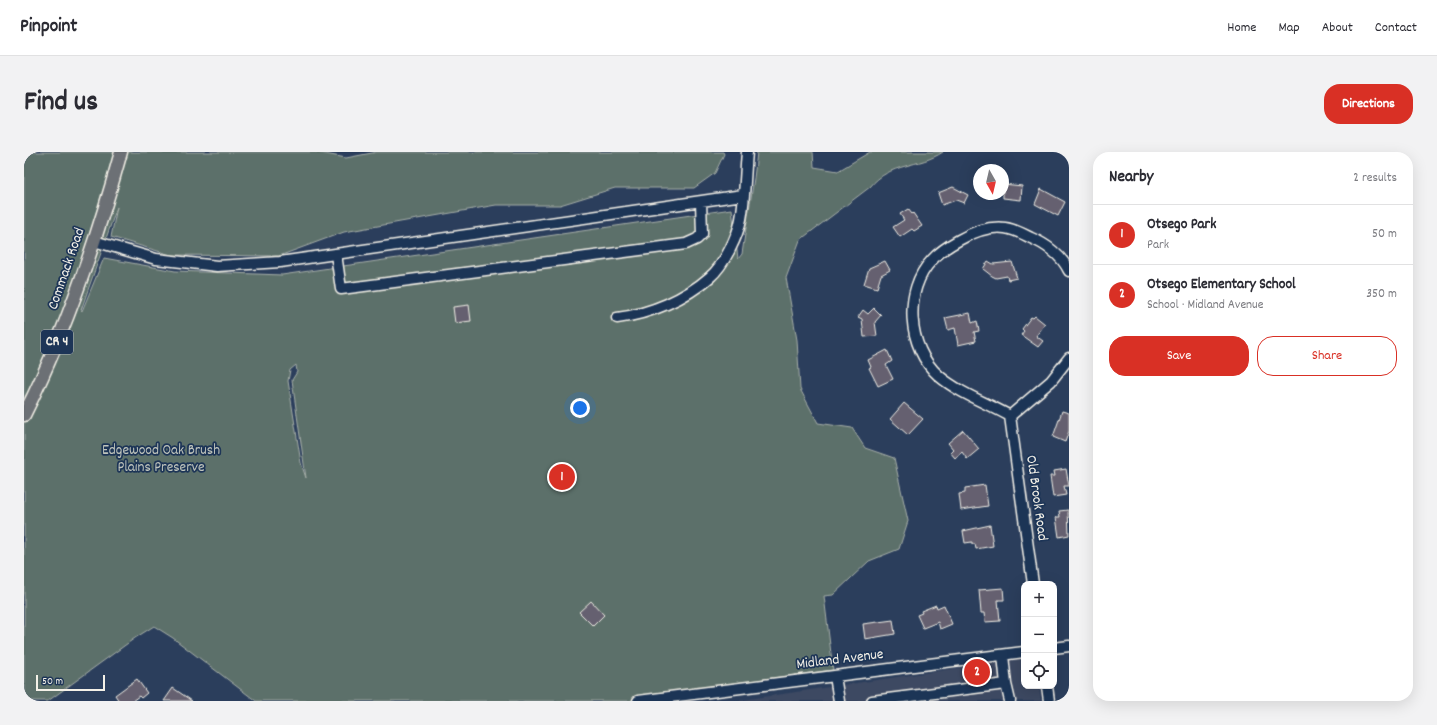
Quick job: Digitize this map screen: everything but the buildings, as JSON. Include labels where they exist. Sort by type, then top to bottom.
[{"type":"main road","name":"Commack Road","points":[[24,415],[57,343],[75,298],[121,152]]},
{"type":"street","points":[[617,318],[653,311],[689,292],[711,276],[729,251],[741,219],[747,152]]},
{"type":"street","points":[[94,241],[156,259],[217,266],[280,262],[743,195]]},
{"type":"street","points":[[336,254],[341,289],[686,244],[697,239],[702,234],[701,201]]},
{"type":"street","points":[[1069,271],[1055,253],[1041,242],[1005,228],[986,229],[970,233],[950,245],[932,260],[920,278],[913,302],[913,325],[916,341],[924,357],[938,375],[957,388],[1010,416],[1051,380],[1069,358]]},
{"type":"street","name":"Old Brook Road","points":[[1010,416],[1033,581]]},
{"type":"street","points":[[1057,648],[1069,646]]},
{"type":"street","name":"Midland Avenue","points":[[638,701],[659,698],[677,698],[1021,652]]},
{"type":"street","points":[[1002,655],[1010,701]]},
{"type":"street","points":[[835,676],[839,701]]},
{"type":"street","points":[[872,701],[1006,684]]},
{"type":"street","points":[[1047,689],[1049,701]]},
{"type":"shaded area","points":[[1021,658],[1021,689],[1039,689],[1041,701],[736,701]]},
{"type":"green space","name":"Edgewood Oak Brush Plains Preserve","points":[[24,152],[315,152],[346,158],[377,152],[723,152],[724,154],[715,173],[694,188],[615,188],[560,205],[496,205],[344,232],[279,256],[171,255],[111,237],[117,207],[81,310],[82,311],[104,258],[175,271],[282,275],[732,209],[738,259],[742,254],[757,152],[813,152],[814,167],[838,171],[870,152],[943,152],[924,161],[886,173],[870,187],[800,240],[786,278],[797,340],[800,389],[818,423],[852,428],[865,448],[894,458],[908,521],[899,549],[869,561],[833,595],[824,596],[833,670],[659,693],[660,701],[256,701],[173,638],[154,626],[48,701],[24,701]],"holes":[[[296,365],[297,372],[292,380],[306,478],[301,463],[288,381],[290,370]]]},
{"type":"place","name":"Otsego Park","points":[[562,477]]},
{"type":"place","name":"Otsego Elementary School","points":[[977,672]]}]
